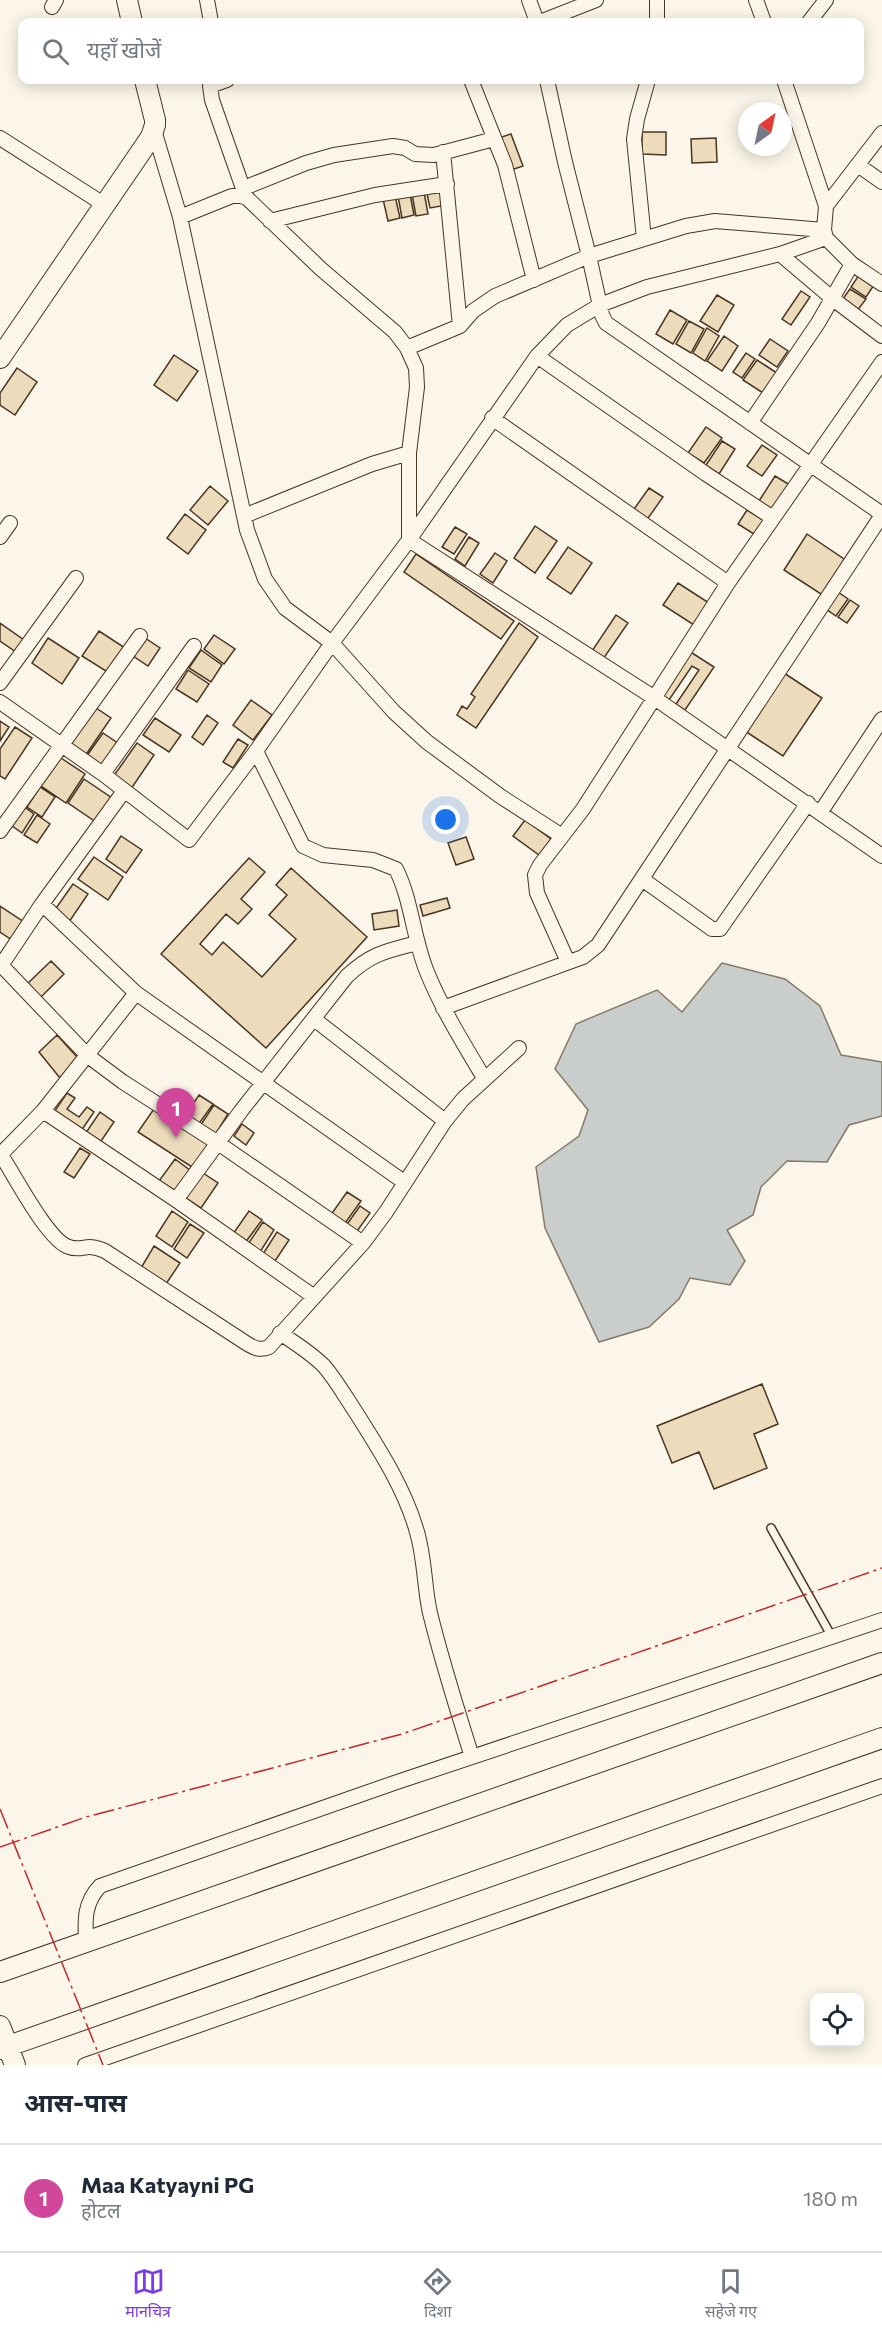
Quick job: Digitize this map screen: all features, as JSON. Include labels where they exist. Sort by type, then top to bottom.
[{"type":"street","points":[[127,0],[131,18]]},
{"type":"street","points":[[207,0],[210,18]]},
{"type":"street","points":[[529,0],[537,18]]},
{"type":"street","points":[[549,18],[596,0]]},
{"type":"street","points":[[657,0],[657,18]]},
{"type":"street","points":[[756,0],[763,18]]},
{"type":"street","points":[[812,18],[826,0]]},
{"type":"street","points":[[147,84],[155,120],[154,130],[180,217],[244,516],[257,560],[274,595],[285,608],[332,644],[394,712],[427,742],[500,796],[562,836]]},
{"type":"street","points":[[211,84],[222,132],[245,193],[270,221],[321,269],[395,332],[407,348],[416,368],[417,387],[410,453],[409,540]]},
{"type":"street","points":[[473,84],[512,186],[534,280]]},
{"type":"street","points":[[443,1008],[583,957],[598,945],[882,515],[606,323],[565,162],[548,84]]},
{"type":"street","points":[[644,239],[634,139],[647,84]]},
{"type":"street","points":[[785,84],[826,206],[825,234]]},
{"type":"street","points":[[0,358],[154,130]]},
{"type":"street","points":[[826,206],[882,133]]},
{"type":"street","points":[[0,138],[105,205]]},
{"type":"street","points":[[180,217],[245,193],[306,163],[334,154],[393,146],[423,155],[494,139]]},
{"type":"street","points":[[443,152],[460,326]]},
{"type":"street","points":[[858,165],[882,182]]},
{"type":"street","points":[[270,221],[375,195],[447,184]]},
{"type":"street","points":[[407,348],[460,326],[485,301],[590,256],[695,224],[715,221],[825,234],[852,264],[882,284]]},
{"type":"street","points":[[0,702],[103,774],[189,840],[409,540],[537,356],[567,326],[600,305],[646,287],[780,254],[825,234]]},
{"type":"street","points":[[780,254],[833,299],[882,336]]},
{"type":"street","points":[[750,423],[833,299],[852,264]]},
{"type":"street","points":[[537,356],[773,518]]},
{"type":"street","points":[[568,962],[537,893],[535,875],[583,809],[728,584],[882,362]]},
{"type":"street","points":[[492,418],[728,584]]},
{"type":"street","points":[[244,516],[372,464],[410,453]]},
{"type":"street","points":[[0,537],[10,523]]},
{"type":"street","points":[[409,540],[653,698],[882,856]]},
{"type":"street","points":[[0,683],[76,578]]},
{"type":"street","points":[[0,831],[140,636]]},
{"type":"street","points":[[103,774],[194,646]]},
{"type":"street","points":[[820,813],[882,719]]},
{"type":"street","points":[[256,751],[303,846],[323,855],[373,860],[396,869],[405,889],[417,944],[426,971],[443,1008],[484,1078]]},
{"type":"street","points":[[124,791],[0,966],[88,1056],[363,1243]]},
{"type":"street","points":[[642,879],[712,929],[720,929],[808,803]]},
{"type":"street","points":[[42,904],[136,993],[404,1182]]},
{"type":"street","points":[[176,1200],[330,996],[360,964],[379,953],[417,944]]},
{"type":"street","points":[[136,993],[43,1112],[1,1153],[44,1223],[63,1244],[71,1248],[96,1246],[254,1348],[263,1350],[363,1243],[445,1121],[484,1078],[519,1048]]},
{"type":"street","points":[[314,1019],[445,1121]]},
{"type":"street","points":[[43,1112],[176,1200],[313,1296]]},
{"type":"street","points":[[280,1333],[324,1366],[377,1446],[411,1512],[423,1554],[424,1582],[444,1668],[472,1757]]},
{"type":"street","points":[[86,1942],[85,1912],[93,1894],[100,1886],[472,1757],[882,1620]]},
{"type":"street","points":[[0,1972],[882,1663]]},
{"type":"street","points":[[4,2048],[882,1738]]},
{"type":"street","points":[[86,2065],[882,1786]]},
{"type":"street","points":[[0,2026],[4,2048],[15,2065]]},
{"type":"lane","points":[[771,1528],[832,1637]]},
{"type":"shaded area","points":[[722,963],[785,979],[820,1006],[841,1055],[882,1062],[882,1116],[849,1125],[827,1162],[787,1161],[761,1187],[753,1215],[727,1230],[745,1261],[730,1285],[690,1278],[679,1299],[649,1327],[599,1342],[545,1228],[536,1167],[579,1136],[588,1110],[555,1069],[576,1024],[657,990],[682,1012]]},
{"type":"building","points":[[642,132],[666,132],[666,155],[642,154]]},
{"type":"building","points":[[511,134],[523,166],[508,171],[496,139]]},
{"type":"building","points":[[716,138],[717,162],[692,163],[691,139]]},
{"type":"building","points":[[443,190],[447,205],[430,208],[427,194]]},
{"type":"building","points":[[424,192],[428,214],[416,216],[412,194]]},
{"type":"building","points":[[410,194],[414,215],[402,218],[398,196]]},
{"type":"building","points":[[395,196],[400,218],[388,221],[383,199]]},
{"type":"building","points":[[861,272],[876,282],[866,297],[851,287]]},
{"type":"building","points":[[850,289],[866,299],[857,311],[842,300]]},
{"type":"building","points":[[801,291],[810,297],[791,325],[782,319]]},
{"type":"building","points":[[717,295],[734,305],[718,332],[700,321]]},
{"type":"building","points":[[670,310],[687,320],[673,344],[656,334]]},
{"type":"building","points":[[689,321],[704,329],[691,353],[676,344]]},
{"type":"building","points":[[707,328],[719,336],[705,361],[693,353]]},
{"type":"building","points":[[724,336],[738,346],[722,371],[707,361]]},
{"type":"building","points":[[770,339],[788,351],[777,367],[759,355]]},
{"type":"building","points":[[746,353],[755,359],[742,378],[733,372]]},
{"type":"building","points":[[174,355],[198,371],[177,401],[154,385]]},
{"type":"building","points":[[757,360],[777,373],[763,393],[743,380]]},
{"type":"building","points":[[17,368],[37,382],[15,415],[0,405],[0,393]]},
{"type":"building","points":[[706,427],[722,438],[704,463],[688,453]]},
{"type":"building","points":[[722,441],[735,449],[719,474],[706,465]]},
{"type":"building","points":[[762,445],[777,455],[762,476],[747,466]]},
{"type":"building","points":[[775,476],[790,485],[774,510],[759,501]]},
{"type":"building","points":[[210,486],[228,501],[208,525],[190,510]]},
{"type":"building","points":[[649,488],[663,497],[646,521],[632,512]]},
{"type":"building","points":[[747,510],[766,522],[757,536],[738,524]]},
{"type":"building","points":[[185,514],[206,530],[188,554],[167,538]]},
{"type":"building","points":[[535,526],[557,541],[535,573],[514,558]]},
{"type":"building","points":[[455,527],[467,534],[454,554],[442,547]]},
{"type":"building","points":[[807,534],[847,561],[824,596],[784,570]]},
{"type":"building","points":[[469,537],[479,543],[465,566],[455,559]]},
{"type":"building","points":[[568,547],[592,563],[571,594],[547,578]]},
{"type":"building","points":[[495,553],[507,561],[493,583],[480,574]]},
{"type":"building","points":[[416,554],[514,621],[501,639],[404,572]]},
{"type":"building","points":[[678,583],[709,603],[694,625],[663,605]]},
{"type":"building","points":[[838,592],[848,599],[836,616],[826,609]]},
{"type":"building","points":[[850,600],[859,606],[847,623],[838,617]]},
{"type":"building","points":[[616,615],[628,623],[601,662],[590,654]]},
{"type":"building","points":[[0,623],[24,640],[16,652],[0,641]]},
{"type":"building","points":[[519,623],[538,637],[476,728],[457,715],[462,706],[467,709],[475,697],[471,694]]},
{"type":"building","points":[[99,631],[125,648],[109,673],[82,656]]},
{"type":"building","points":[[214,635],[235,649],[224,664],[204,649]]},
{"type":"building","points":[[142,636],[160,648],[148,666],[130,654]]},
{"type":"building","points":[[48,638],[79,658],[62,684],[32,663]]},
{"type":"building","points":[[201,650],[222,665],[211,682],[189,668]]},
{"type":"building","points":[[689,651],[714,667],[685,710],[676,704],[699,670],[692,666],[669,700],[660,693]]},
{"type":"building","points":[[188,670],[209,684],[197,702],[176,689]]},
{"type":"building","points":[[784,673],[822,698],[783,756],[745,731]]},
{"type":"building","points":[[251,700],[272,715],[253,740],[233,725]]},
{"type":"building","points":[[93,706],[111,718],[85,756],[67,744]]},
{"type":"building","points":[[207,715],[218,723],[203,745],[192,737]]},
{"type":"building","points":[[155,718],[181,735],[169,752],[143,735]]},
{"type":"building","points":[[0,721],[9,727],[0,741]]},
{"type":"building","points":[[15,727],[32,738],[5,779],[0,776],[0,749]]},
{"type":"building","points":[[103,733],[122,746],[105,770],[86,757]]},
{"type":"building","points":[[238,739],[248,745],[233,768],[223,762]]},
{"type":"building","points":[[137,743],[154,755],[131,789],[113,777]]},
{"type":"building","points":[[61,758],[85,774],[66,803],[41,786]]},
{"type":"building","points":[[84,779],[112,798],[96,822],[68,803]]},
{"type":"building","points":[[40,787],[55,797],[42,817],[27,807]]},
{"type":"building","points":[[23,806],[34,814],[22,833],[11,825]]},
{"type":"building","points":[[37,815],[50,824],[37,843],[24,835]]},
{"type":"building","points":[[525,820],[551,839],[539,855],[513,836]]},
{"type":"building","points":[[121,836],[142,850],[126,873],[106,859]]},
{"type":"building","points":[[466,837],[474,859],[456,865],[448,843]]},
{"type":"building","points":[[94,857],[123,877],[108,900],[78,879]]},
{"type":"building","points":[[249,858],[265,872],[241,899],[252,909],[238,924],[226,914],[200,944],[212,955],[223,942],[262,977],[296,939],[269,915],[287,895],[276,885],[291,868],[367,937],[266,1048],[161,954]]},
{"type":"building","points":[[73,884],[88,894],[69,922],[54,911]]},
{"type":"building","points":[[447,898],[450,908],[423,916],[420,905]]},
{"type":"building","points":[[0,906],[27,924],[15,942],[0,932]]},
{"type":"building","points":[[397,910],[399,926],[374,930],[372,914]]},
{"type":"building","points":[[51,961],[64,974],[39,999],[26,985]]},
{"type":"building","points":[[57,1035],[77,1057],[60,1078],[39,1052]]},
{"type":"building","points":[[67,1093],[75,1098],[67,1109],[79,1117],[87,1107],[94,1112],[79,1134],[52,1115]]},
{"type":"building","points":[[199,1095],[213,1104],[198,1125],[185,1116]]},
{"type":"building","points":[[214,1105],[228,1114],[215,1135],[200,1126]]},
{"type":"building","points":[[156,1106],[214,1144],[195,1169],[138,1132]]},
{"type":"building","points":[[100,1112],[114,1122],[97,1147],[83,1137]]},
{"type":"building","points":[[242,1124],[254,1133],[246,1145],[234,1136]]},
{"type":"building","points":[[80,1148],[90,1154],[74,1178],[64,1172]]},
{"type":"building","points":[[175,1159],[191,1171],[175,1192],[159,1181]]},
{"type":"building","points":[[203,1173],[218,1183],[201,1208],[186,1198]]},
{"type":"building","points":[[347,1192],[361,1201],[343,1226],[330,1216]]},
{"type":"building","points":[[360,1206],[370,1213],[355,1234],[345,1227]]},
{"type":"building","points":[[172,1211],[188,1222],[172,1247],[156,1236]]},
{"type":"building","points":[[249,1211],[262,1220],[245,1243],[233,1234]]},
{"type":"building","points":[[263,1222],[274,1230],[260,1252],[248,1244]]},
{"type":"building","points":[[190,1224],[204,1233],[187,1258],[174,1249]]},
{"type":"building","points":[[277,1232],[289,1240],[275,1261],[263,1254]]},
{"type":"building","points":[[154,1246],[180,1263],[166,1284],[141,1268]]},
{"type":"building","points":[[762,1384],[778,1424],[754,1434],[767,1468],[714,1489],[699,1452],[672,1463],[657,1426]]},
{"type":"power","points":[[0,1847],[86,1817],[402,1734],[882,1568]]},
{"type":"power","points":[[0,1809],[103,2065]]},
{"type":"place","name":"Maa Katyayni PG","points":[[176,1138]]}]
